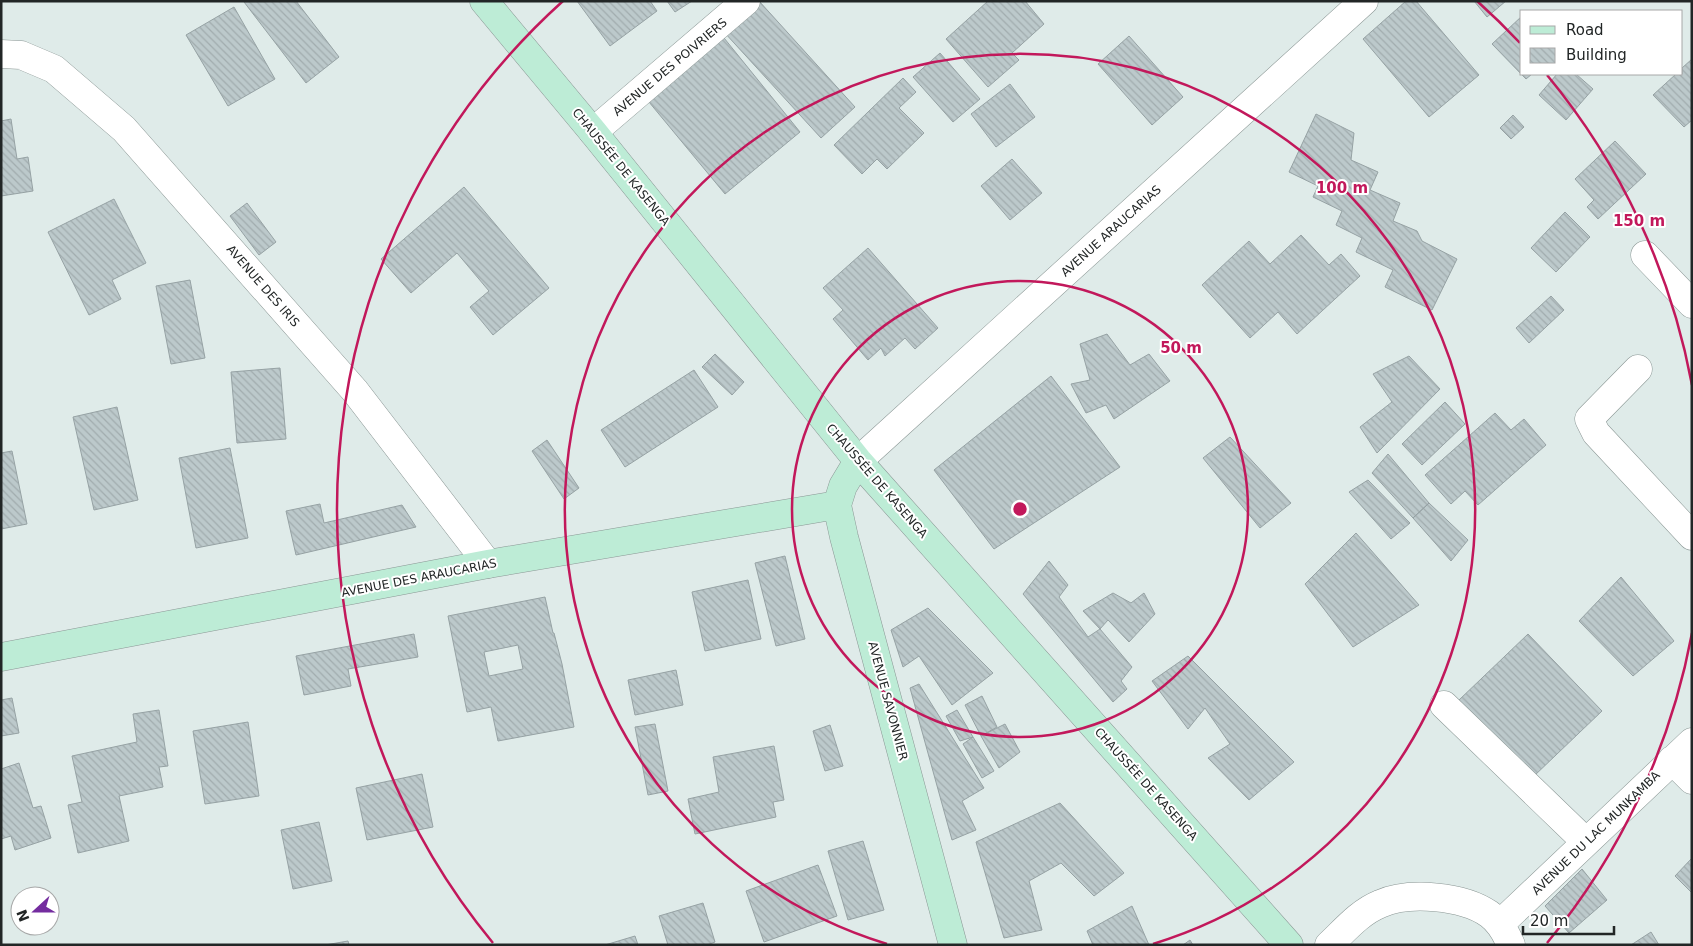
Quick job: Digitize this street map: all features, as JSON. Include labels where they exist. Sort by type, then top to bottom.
[{"type":"street","name":"CHAUSSÉE DE KASENGA","points":[[484,1],[593,132],[858,461],[1288,945]]},
{"type":"street","name":"AVENUE DES POIVRIERS","points":[[593,132],[746,1]]},
{"type":"street","name":"AVENUE ARAUCARIAS","points":[[858,461],[1364,1]]},
{"type":"street","name":"AVENUE DES IRIS","points":[[1,54],[21,55],[54,69],[124,129],[355,391],[488,564]]},
{"type":"street","points":[[1645,255],[1692,304]]},
{"type":"street","points":[[1638,369],[1589,419],[1596,433],[1692,536]]},
{"type":"street","points":[[837,505],[843,486],[858,461]]},
{"type":"street","name":"AVENUE DES ARAUCARIAS","points":[[1,657],[488,564],[837,505]]},
{"type":"street","name":"AVENUE SAVONNIER","points":[[837,505],[953,945]]},
{"type":"street","points":[[1444,705],[1586,842]]},
{"type":"street","name":"AVENUE DU LAC MUNKAMBA","points":[[1506,934],[1586,842],[1692,742]]},
{"type":"street","points":[[1672,760],[1692,780]]},
{"type":"street","points":[[1329,945],[1356,919],[1379,904],[1394,899],[1412,897],[1455,901],[1480,909],[1506,934]]},
{"type":"building","points":[[296,1],[339,57],[306,83],[244,2]]},
{"type":"building","points":[[577,1],[650,1],[657,11],[610,46]]},
{"type":"building","points":[[667,1],[692,1],[675,12]]},
{"type":"building","points":[[759,1],[855,107],[821,138],[724,32]]},
{"type":"building","points":[[988,1],[1025,1],[1044,24],[1012,53],[1019,60],[988,87],[946,39]]},
{"type":"building","points":[[1406,1],[1416,1],[1479,75],[1429,117],[1363,39]]},
{"type":"building","points":[[1474,1],[1506,1],[1487,17]]},
{"type":"building","points":[[234,7],[275,79],[228,106],[186,35]]},
{"type":"building","points":[[1520,18],[1520,73],[1492,44]]},
{"type":"building","points":[[720,33],[800,132],[725,194],[644,96]]},
{"type":"building","points":[[1129,36],[1183,97],[1152,125],[1098,64]]},
{"type":"building","points":[[940,53],[980,99],[953,122],[913,77]]},
{"type":"building","points":[[1692,59],[1692,120],[1684,127],[1653,95],[1675,75],[1683,75],[1683,67]]},
{"type":"building","points":[[1522,75],[1531,75],[1526,79]]},
{"type":"building","points":[[1556,75],[1577,75],[1593,89],[1566,120],[1539,95]]},
{"type":"building","points":[[903,78],[916,92],[899,108],[924,133],[887,169],[877,159],[862,174],[834,145]]},
{"type":"building","points":[[1010,84],[1035,117],[996,147],[971,114]]},
{"type":"building","points":[[1316,114],[1354,133],[1351,160],[1378,172],[1370,190],[1400,203],[1393,221],[1417,231],[1422,241],[1457,259],[1432,310],[1385,287],[1393,270],[1356,252],[1362,238],[1336,225],[1342,211],[1313,197],[1318,186],[1289,172]]},
{"type":"building","points":[[1513,115],[1524,127],[1511,139],[1500,128]]},
{"type":"building","points":[[11,119],[17,159],[28,157],[33,191],[1,196],[1,121]]},
{"type":"building","points":[[1615,141],[1646,174],[1598,219],[1587,207],[1594,200],[1575,179]]},
{"type":"building","points":[[1012,159],[1042,193],[1010,220],[981,186]]},
{"type":"building","points":[[464,187],[549,288],[493,335],[470,307],[489,291],[457,253],[411,293],[381,259]]},
{"type":"building","points":[[114,199],[146,263],[112,280],[121,299],[89,315],[48,232]]},
{"type":"building","points":[[247,203],[276,242],[259,255],[230,216]]},
{"type":"building","points":[[1565,212],[1590,237],[1556,272],[1531,248]]},
{"type":"building","points":[[1301,235],[1329,265],[1341,254],[1360,276],[1297,334],[1278,312],[1250,338],[1202,285],[1249,241],[1270,264]]},
{"type":"building","points":[[868,248],[938,328],[915,349],[905,338],[885,356],[881,348],[868,360],[833,319],[843,310],[823,288]]},
{"type":"building","points":[[190,280],[205,358],[171,364],[156,286]]},
{"type":"building","points":[[1551,296],[1564,310],[1529,343],[1516,328]]},
{"type":"building","points":[[1107,334],[1130,365],[1149,354],[1170,381],[1114,419],[1106,405],[1086,413],[1071,384],[1090,380],[1080,344]]},
{"type":"building","points":[[715,354],[744,382],[732,395],[702,367]]},
{"type":"building","points":[[1409,356],[1440,389],[1377,453],[1360,427],[1392,402],[1373,374]]},
{"type":"building","points":[[280,368],[286,439],[237,443],[231,372]]},
{"type":"building","points":[[694,370],[718,407],[625,467],[601,430]]},
{"type":"building","points":[[1051,376],[1120,467],[994,549],[934,470]]},
{"type":"building","points":[[1445,402],[1465,424],[1422,465],[1402,444]]},
{"type":"building","points":[[117,407],[138,500],[94,510],[73,417]]},
{"type":"building","points":[[1495,413],[1511,430],[1524,419],[1546,445],[1478,505],[1465,491],[1451,504],[1425,475]]},
{"type":"building","points":[[1230,437],[1291,503],[1260,528],[1203,458]]},
{"type":"building","points":[[547,440],[579,488],[564,499],[532,451]]},
{"type":"building","points":[[230,448],[248,538],[196,548],[179,458]]},
{"type":"building","points":[[12,451],[27,524],[1,529],[1,453]]},
{"type":"building","points":[[1388,454],[1429,503],[1413,518],[1372,473]]},
{"type":"building","points":[[1368,480],[1410,523],[1391,539],[1349,492]]},
{"type":"building","points":[[1429,503],[1468,540],[1451,561],[1413,518]]},
{"type":"building","points":[[320,504],[324,523],[402,505],[416,527],[296,555],[286,511]]},
{"type":"building","points":[[1356,533],[1419,605],[1353,647],[1305,584]]},
{"type":"building","points":[[785,556],[805,639],[776,646],[755,563]]},
{"type":"building","points":[[1049,561],[1068,585],[1059,597],[1088,637],[1100,629],[1132,667],[1121,681],[1127,689],[1113,702],[1023,594]]},
{"type":"building","points":[[1621,577],[1674,641],[1633,676],[1579,621]]},
{"type":"building","points":[[748,580],[761,639],[705,651],[692,592]]},
{"type":"building","points":[[1113,593],[1131,603],[1144,593],[1155,614],[1129,642],[1108,620],[1100,629],[1083,611]]},
{"type":"building","points":[[545,597],[562,664],[574,727],[498,741],[491,707],[467,712],[448,616]],"holes":[[[518,645],[523,669],[489,676],[484,652]]]},
{"type":"building","points":[[928,608],[993,673],[952,705],[919,656],[903,667],[891,630]]},
{"type":"building","points":[[414,634],[418,657],[348,669],[351,686],[304,695],[296,656]]},
{"type":"building","points":[[1528,634],[1602,711],[1533,777],[1459,700]]},
{"type":"building","points":[[1188,656],[1294,762],[1249,800],[1208,758],[1230,744],[1205,708],[1188,729],[1152,681]]},
{"type":"building","points":[[676,670],[683,705],[635,715],[628,680]]},
{"type":"building","points":[[919,684],[984,788],[962,801],[976,830],[952,840],[910,688]]},
{"type":"building","points":[[982,696],[997,727],[981,736],[965,705]]},
{"type":"building","points":[[12,698],[19,733],[1,736],[1,700]]},
{"type":"building","points":[[159,710],[168,766],[159,767],[163,787],[119,796],[129,841],[78,853],[68,805],[82,802],[72,756],[137,742],[133,714]]},
{"type":"building","points":[[957,710],[973,737],[960,741],[946,716]]},
{"type":"building","points":[[248,722],[259,796],[205,804],[193,731]]},
{"type":"building","points":[[655,724],[668,791],[648,795],[635,727]]},
{"type":"building","points":[[1005,724],[1020,752],[999,768],[981,736]]},
{"type":"building","points":[[830,725],[843,766],[825,771],[813,731]]},
{"type":"building","points":[[973,737],[994,771],[982,778],[963,744]]},
{"type":"building","points":[[774,746],[784,800],[773,802],[776,817],[695,834],[688,799],[719,792],[713,757]]},
{"type":"building","points":[[19,763],[33,808],[41,806],[51,838],[15,850],[11,836],[1,839],[1,769]]},
{"type":"building","points":[[422,774],[433,827],[367,840],[356,788]]},
{"type":"building","points":[[1060,803],[1124,873],[1094,896],[1061,863],[1029,881],[1042,930],[1004,938],[976,842]]},
{"type":"building","points":[[319,822],[332,881],[293,889],[281,830]]},
{"type":"building","points":[[863,841],[884,910],[848,920],[828,851]]},
{"type":"building","points":[[1692,858],[1692,893],[1675,876]]},
{"type":"building","points":[[818,865],[837,916],[764,942],[746,891]]},
{"type":"building","points":[[1582,869],[1607,900],[1569,933],[1545,906]]},
{"type":"building","points":[[703,903],[715,942],[707,945],[668,945],[659,916]]},
{"type":"building","points":[[1132,906],[1149,945],[1093,945],[1087,931]]},
{"type":"building","points":[[1651,932],[1659,945],[1631,945]]},
{"type":"building","points":[[635,936],[638,945],[605,945]]},
{"type":"building","points":[[1190,940],[1193,945],[1183,945]]},
{"type":"building","points":[[348,941],[349,945],[325,945]]}]
